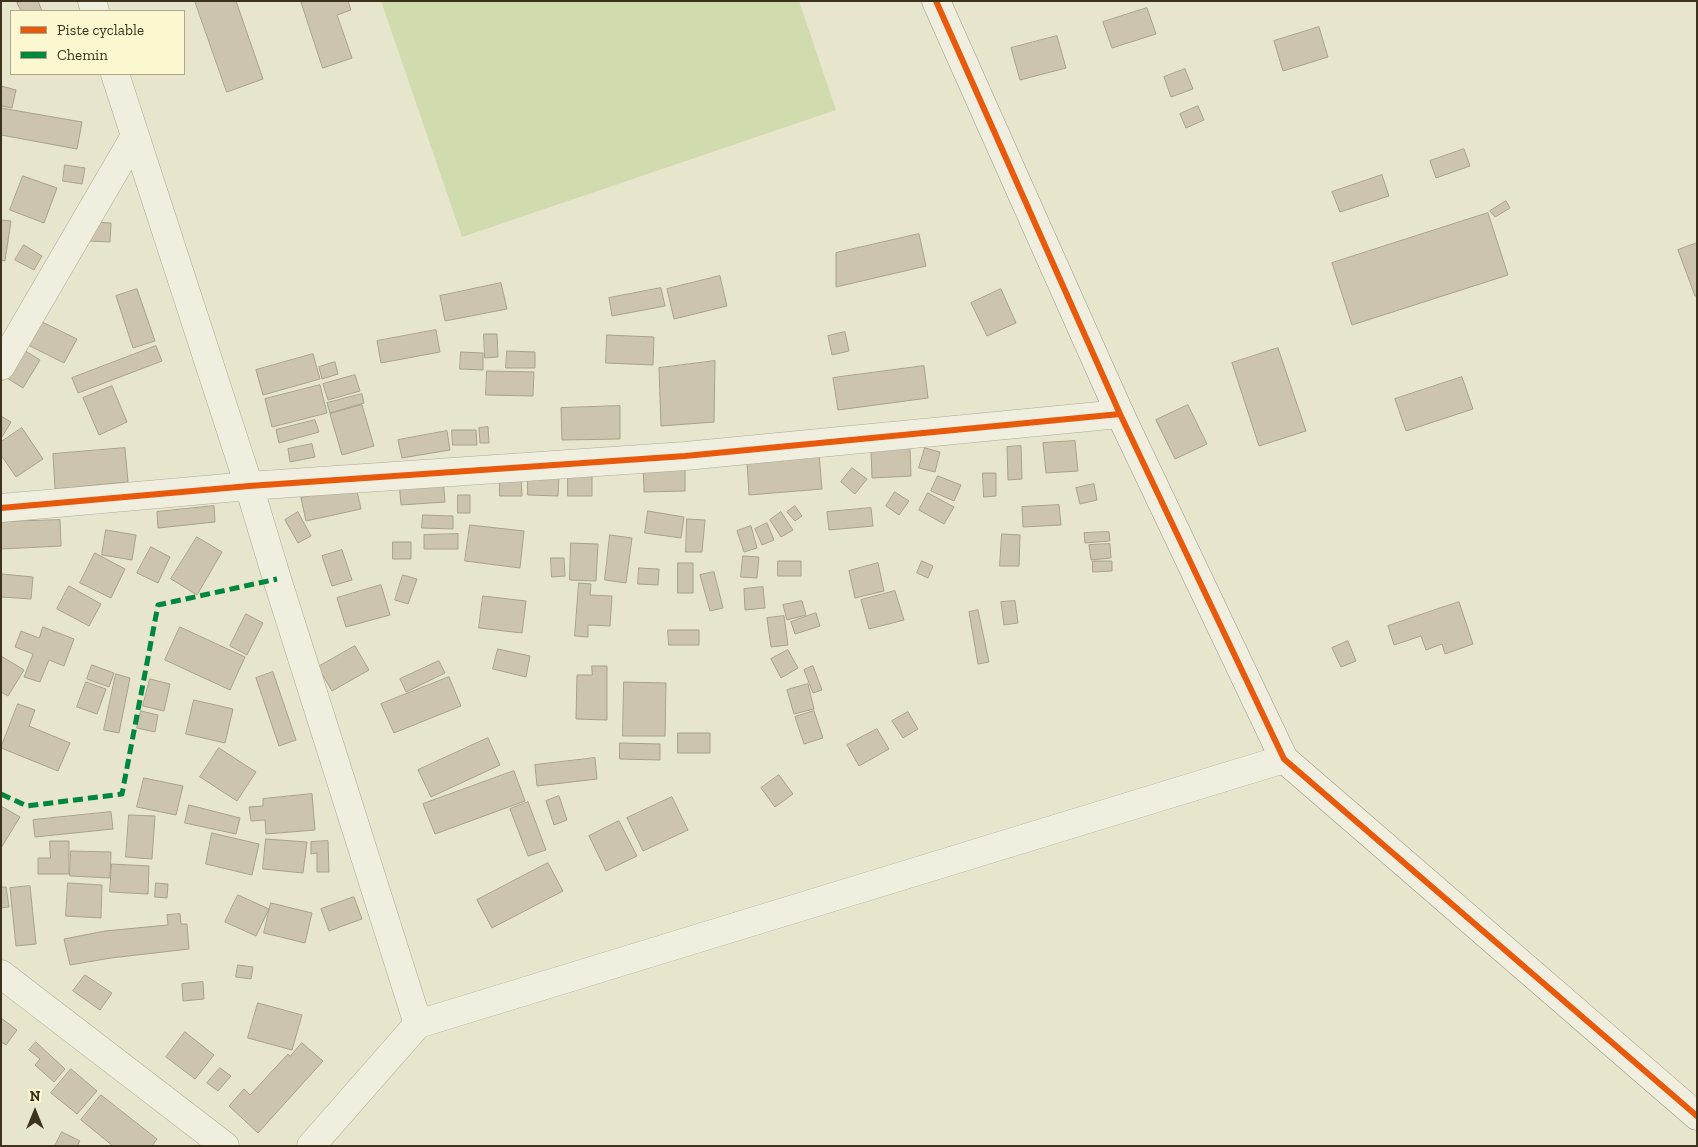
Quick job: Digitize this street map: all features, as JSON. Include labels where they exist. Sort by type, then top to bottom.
[{"type":"street","points":[[936,1],[1120,414],[1284,759],[1697,1116]]},
{"type":"street","points":[[115,75],[249,486],[418,1024]]},
{"type":"street","points":[[1,366],[135,136]]},
{"type":"street","points":[[1,508],[249,486],[685,456],[1120,414]]},
{"type":"street","points":[[311,1146],[418,1024],[1284,759]]},
{"type":"street","points":[[1,974],[225,1146]]},
{"type":"green space","points":[[381,1],[799,1],[836,110],[462,237]]},
{"type":"building","points":[[38,1],[42,10],[20,10],[17,3]]},
{"type":"building","points":[[195,1],[236,1],[263,79],[227,92]]},
{"type":"building","points":[[301,1],[348,1],[351,10],[337,15],[352,58],[323,68]]},
{"type":"building","points":[[1147,8],[1156,34],[1112,48],[1103,22]]},
{"type":"building","points":[[1319,27],[1328,57],[1283,71],[1274,41]]},
{"type":"building","points":[[1057,36],[1066,68],[1020,80],[1011,48]]},
{"type":"building","points":[[1185,69],[1193,89],[1171,97],[1164,77]]},
{"type":"building","points":[[1,86],[16,90],[12,108],[1,106]]},
{"type":"building","points":[[1198,106],[1204,120],[1186,128],[1180,114]]},
{"type":"building","points":[[1,108],[82,122],[77,149],[1,135]]},
{"type":"building","points":[[1464,149],[1470,166],[1436,178],[1430,161]]},
{"type":"building","points":[[65,165],[85,168],[82,184],[63,181]]},
{"type":"building","points":[[1382,175],[1389,196],[1340,212],[1332,192]]},
{"type":"building","points":[[23,176],[57,188],[44,223],[10,210]]},
{"type":"building","points":[[1506,201],[1510,208],[1495,217],[1490,211]]},
{"type":"building","points":[[1488,213],[1508,275],[1352,325],[1332,263]]},
{"type":"building","points":[[1,220],[11,221],[5,261],[1,260]]},
{"type":"building","points":[[90,222],[111,223],[110,242],[89,241]]},
{"type":"building","points":[[919,234],[926,266],[836,287],[836,253]]},
{"type":"building","points":[[1697,243],[1697,296],[1695,296],[1678,250]]},
{"type":"building","points":[[24,245],[42,256],[34,270],[15,260]]},
{"type":"building","points":[[720,276],[727,306],[674,319],[667,289]]},
{"type":"building","points":[[501,283],[507,309],[445,321],[440,296]]},
{"type":"building","points":[[661,288],[665,306],[612,316],[609,298]]},
{"type":"building","points":[[137,289],[155,341],[133,348],[116,296]]},
{"type":"building","points":[[1001,289],[1016,323],[987,336],[971,303]]},
{"type":"building","points":[[34,318],[77,339],[64,363],[22,342]]},
{"type":"building","points":[[436,330],[440,352],[381,363],[377,341]]},
{"type":"building","points":[[845,332],[849,351],[832,355],[828,336]]},
{"type":"building","points":[[484,334],[497,334],[498,357],[485,358]]},
{"type":"building","points":[[607,335],[654,337],[653,365],[606,363]]},
{"type":"building","points":[[156,346],[162,361],[78,393],[72,378]]},
{"type":"building","points":[[19,347],[40,360],[23,388],[2,375]]},
{"type":"building","points":[[1278,348],[1306,431],[1259,446],[1232,363]]},
{"type":"building","points":[[507,351],[535,352],[535,368],[506,368]]},
{"type":"building","points":[[461,352],[483,353],[483,370],[460,369]]},
{"type":"building","points":[[313,354],[320,379],[263,395],[256,370]]},
{"type":"building","points":[[715,361],[714,422],[661,426],[659,368]]},
{"type":"building","points":[[335,362],[338,374],[322,379],[319,367]]},
{"type":"building","points":[[924,366],[928,398],[838,410],[833,378]]},
{"type":"building","points":[[487,371],[534,372],[533,396],[486,395]]},
{"type":"building","points":[[355,375],[360,391],[328,400],[323,384]]},
{"type":"building","points":[[1462,377],[1473,409],[1406,431],[1395,399]]},
{"type":"building","points":[[320,385],[327,413],[272,427],[265,399]]},
{"type":"building","points":[[112,386],[127,422],[99,435],[83,398]]},
{"type":"building","points":[[362,394],[364,403],[330,413],[327,403]]},
{"type":"building","points":[[362,405],[374,446],[342,455],[330,414]]},
{"type":"building","points":[[1188,405],[1207,444],[1175,459],[1156,420]]},
{"type":"building","points":[[620,406],[620,439],[562,440],[561,408]]},
{"type":"building","points":[[1,416],[11,422],[2,437],[1,437]]},
{"type":"building","points":[[315,420],[319,432],[279,443],[276,430]]},
{"type":"building","points":[[488,427],[489,443],[480,443],[479,428]]},
{"type":"building","points":[[22,428],[43,459],[16,477],[1,455],[1,442]]},
{"type":"building","points":[[452,430],[476,430],[477,445],[453,445]]},
{"type":"building","points":[[447,431],[450,450],[402,458],[398,440]]},
{"type":"building","points":[[1075,441],[1078,471],[1046,473],[1043,443]]},
{"type":"building","points":[[312,444],[315,457],[290,462],[288,449]]},
{"type":"building","points":[[1021,446],[1022,479],[1008,480],[1007,447]]},
{"type":"building","points":[[125,448],[128,482],[55,489],[53,454]]},
{"type":"building","points":[[925,448],[940,452],[935,472],[919,468]]},
{"type":"building","points":[[910,449],[911,476],[872,478],[871,450]]},
{"type":"building","points":[[819,454],[822,489],[749,495],[747,461]]},
{"type":"building","points":[[685,463],[685,491],[644,492],[643,464]]},
{"type":"building","points":[[852,468],[867,479],[855,494],[841,482]]},
{"type":"building","points":[[568,473],[592,473],[592,496],[568,496]]},
{"type":"building","points":[[983,473],[996,473],[996,496],[984,497]]},
{"type":"building","points":[[528,474],[559,475],[558,496],[528,495]]},
{"type":"building","points":[[500,476],[521,476],[522,496],[500,496]]},
{"type":"building","points":[[938,476],[961,485],[954,501],[931,491]]},
{"type":"building","points":[[443,478],[445,502],[401,505],[399,481]]},
{"type":"building","points":[[1094,484],[1097,500],[1080,504],[1076,488]]},
{"type":"building","points":[[356,487],[361,509],[306,521],[301,498]]},
{"type":"building","points":[[895,492],[909,501],[899,515],[886,506]]},
{"type":"building","points":[[928,493],[954,507],[944,524],[919,510]]},
{"type":"building","points":[[458,495],[470,495],[470,513],[458,513]]},
{"type":"building","points":[[1059,505],[1061,525],[1023,527],[1022,507]]},
{"type":"building","points":[[214,506],[215,522],[158,528],[157,512]]},
{"type":"building","points":[[795,506],[802,516],[795,521],[787,512]]},
{"type":"building","points":[[871,508],[873,526],[829,530],[827,512]]},
{"type":"building","points":[[648,511],[684,517],[681,538],[645,533]]},
{"type":"building","points":[[298,512],[311,536],[298,543],[285,520]]},
{"type":"building","points":[[781,512],[793,530],[781,537],[770,520]]},
{"type":"building","points":[[423,515],[453,516],[453,529],[422,528]]},
{"type":"building","points":[[687,519],[705,520],[702,552],[686,552]]},
{"type":"building","points":[[60,520],[61,546],[1,549],[1,522]]},
{"type":"building","points":[[767,523],[774,540],[762,545],[755,529]]},
{"type":"building","points":[[470,525],[524,531],[520,568],[465,561]]},
{"type":"building","points":[[751,526],[757,548],[744,552],[737,531]]},
{"type":"building","points":[[106,530],[136,535],[132,560],[102,555]]},
{"type":"building","points":[[1109,532],[1110,541],[1085,543],[1084,533]]},
{"type":"building","points":[[458,534],[458,549],[424,549],[424,535]]},
{"type":"building","points":[[1002,534],[1020,535],[1019,566],[1000,566]]},
{"type":"building","points":[[610,535],[632,538],[626,583],[605,580]]},
{"type":"building","points":[[197,537],[222,552],[197,595],[171,579]]},
{"type":"building","points":[[393,542],[411,542],[411,559],[393,559]]},
{"type":"building","points":[[571,543],[598,544],[596,581],[570,580]]},
{"type":"building","points":[[1110,544],[1111,558],[1091,560],[1089,545]]},
{"type":"building","points":[[151,547],[170,557],[158,583],[137,573]]},
{"type":"building","points":[[342,550],[352,580],[332,586],[322,556]]},
{"type":"building","points":[[95,553],[125,569],[111,598],[80,583]]},
{"type":"building","points":[[743,556],[759,557],[757,578],[741,577]]},
{"type":"building","points":[[551,558],[564,558],[565,576],[552,577]]},
{"type":"building","points":[[778,561],[801,561],[801,576],[778,576]]},
{"type":"building","points":[[922,561],[933,566],[928,578],[917,573]]},
{"type":"building","points":[[1093,561],[1112,561],[1112,571],[1093,572]]},
{"type":"building","points":[[678,563],[693,563],[693,593],[678,593]]},
{"type":"building","points":[[878,563],[884,591],[855,598],[849,571]]},
{"type":"building","points":[[639,568],[659,569],[658,585],[638,584]]},
{"type":"building","points":[[714,572],[723,608],[710,611],[700,575]]},
{"type":"building","points":[[2,574],[33,577],[31,599],[1,597]]},
{"type":"building","points":[[403,575],[417,579],[408,604],[395,600]]},
{"type":"building","points":[[579,583],[591,584],[590,595],[612,596],[610,626],[588,625],[588,637],[575,636]]},
{"type":"building","points":[[381,585],[390,615],[346,627],[337,598]]},
{"type":"building","points":[[69,586],[101,604],[89,626],[57,609]]},
{"type":"building","points":[[763,587],[765,608],[745,610],[744,589]]},
{"type":"building","points":[[895,591],[904,620],[869,629],[861,600]]},
{"type":"building","points":[[483,596],[526,601],[522,633],[479,628]]},
{"type":"building","points":[[802,601],[806,615],[787,620],[783,605]]},
{"type":"building","points":[[1015,601],[1018,623],[1004,625],[1001,602]]},
{"type":"building","points":[[1459,602],[1473,644],[1445,654],[1442,644],[1426,650],[1421,636],[1394,645],[1388,626]]},
{"type":"building","points":[[978,610],[989,662],[978,664],[969,612]]},
{"type":"building","points":[[816,613],[820,626],[795,634],[791,622]]},
{"type":"building","points":[[246,614],[263,623],[247,655],[230,646]]},
{"type":"building","points":[[784,616],[788,645],[771,647],[767,618]]},
{"type":"building","points":[[43,627],[74,639],[64,666],[49,660],[40,682],[24,677],[33,654],[15,647],[21,631],[39,638]]},
{"type":"building","points":[[180,627],[245,657],[230,690],[165,660]]},
{"type":"building","points":[[668,630],[699,630],[699,645],[669,645]]},
{"type":"building","points":[[1348,641],[1356,661],[1341,667],[1332,648]]},
{"type":"building","points":[[355,646],[369,670],[332,691],[318,667]]},
{"type":"building","points":[[498,649],[530,656],[526,677],[493,669]]},
{"type":"building","points":[[788,650],[798,668],[781,678],[771,659]]},
{"type":"building","points":[[1,656],[24,670],[8,696],[1,692]]},
{"type":"building","points":[[439,661],[445,673],[406,692],[400,679]]},
{"type":"building","points":[[92,665],[114,673],[109,687],[87,679]]},
{"type":"building","points":[[592,666],[607,666],[607,720],[576,719],[577,675],[592,675]]},
{"type":"building","points":[[813,666],[822,690],[813,693],[804,670]]},
{"type":"building","points":[[273,672],[296,740],[279,746],[256,678]]},
{"type":"building","points":[[116,674],[130,678],[119,733],[104,730]]},
{"type":"building","points":[[449,677],[461,706],[394,733],[381,704]]},
{"type":"building","points":[[150,679],[170,684],[164,711],[143,706]]},
{"type":"building","points":[[86,682],[106,689],[97,714],[77,707]]},
{"type":"building","points":[[624,682],[666,683],[665,736],[623,736]]},
{"type":"building","points":[[808,684],[814,709],[794,714],[787,690]]},
{"type":"building","points":[[194,700],[233,709],[225,743],[186,734]]},
{"type":"building","points":[[18,704],[35,710],[29,726],[70,743],[58,771],[1,748]]},
{"type":"building","points":[[141,711],[158,715],[155,732],[137,728]]},
{"type":"building","points":[[814,711],[823,738],[804,744],[795,717]]},
{"type":"building","points":[[908,712],[918,729],[903,738],[892,721]]},
{"type":"building","points":[[877,729],[889,749],[859,766],[847,745]]},
{"type":"building","points":[[678,733],[710,733],[710,753],[678,753]]},
{"type":"building","points":[[488,738],[500,765],[431,797],[418,770]]},
{"type":"building","points":[[620,743],[660,744],[660,760],[620,759]]},
{"type":"building","points":[[219,748],[256,772],[237,801],[200,777]]},
{"type":"building","points":[[595,758],[597,779],[537,786],[535,765]]},
{"type":"building","points":[[514,771],[525,801],[435,834],[423,804]]},
{"type":"building","points":[[779,775],[793,794],[775,807],[761,788]]},
{"type":"building","points":[[144,778],[183,786],[176,815],[137,807]]},
{"type":"building","points":[[312,794],[315,830],[266,834],[265,820],[251,821],[249,807],[263,806],[263,799]]},
{"type":"building","points":[[559,796],[567,820],[554,825],[546,801]]},
{"type":"building","points":[[672,797],[688,830],[643,851],[627,818]]},
{"type":"building","points":[[528,802],[546,850],[528,856],[510,809]]},
{"type":"building","points":[[189,805],[240,818],[236,834],[185,823]]},
{"type":"building","points":[[1,806],[20,817],[1,848]]},
{"type":"building","points":[[111,812],[113,829],[35,837],[33,820]]},
{"type":"building","points":[[129,815],[155,816],[152,859],[126,857]]},
{"type":"building","points":[[619,821],[637,856],[606,871],[589,836]]},
{"type":"building","points":[[212,833],[259,844],[252,875],[206,864]]},
{"type":"building","points":[[266,839],[307,842],[303,873],[263,869]]},
{"type":"building","points":[[50,841],[69,841],[69,874],[38,874],[38,858],[50,858]]},
{"type":"building","points":[[328,841],[329,872],[317,872],[317,853],[311,854],[311,842]]},
{"type":"building","points":[[71,851],[111,852],[110,878],[70,876]]},
{"type":"building","points":[[548,863],[563,891],[492,928],[477,900]]},
{"type":"building","points":[[112,864],[149,866],[148,894],[110,892]]},
{"type":"building","points":[[68,883],[102,885],[101,918],[66,916]]},
{"type":"building","points":[[156,883],[168,884],[167,898],[155,897]]},
{"type":"building","points":[[30,886],[36,944],[16,946],[10,888]]},
{"type":"building","points":[[1,887],[6,887],[9,907],[1,908]]},
{"type":"building","points":[[238,895],[269,909],[256,936],[225,922]]},
{"type":"building","points":[[354,897],[362,919],[329,931],[321,909]]},
{"type":"building","points":[[271,903],[312,913],[305,943],[264,933]]},
{"type":"building","points":[[180,914],[181,924],[187,924],[189,949],[70,965],[64,939],[105,931],[168,925],[167,915]]},
{"type":"building","points":[[238,965],[253,967],[251,979],[236,977]]},
{"type":"building","points":[[85,975],[112,993],[100,1010],[73,991]]},
{"type":"building","points":[[203,982],[204,999],[183,1001],[182,984]]},
{"type":"building","points":[[258,1003],[302,1015],[292,1050],[248,1038]]},
{"type":"building","points":[[1,1018],[17,1030],[6,1045],[1,1042]]},
{"type":"building","points":[[185,1032],[214,1055],[195,1079],[166,1057]]},
{"type":"building","points":[[36,1042],[65,1069],[54,1082],[35,1065],[40,1059],[29,1050]]},
{"type":"building","points":[[302,1043],[323,1061],[258,1133],[229,1106],[244,1089],[250,1095],[288,1054],[290,1056]]},
{"type":"building","points":[[220,1068],[231,1076],[218,1091],[207,1083]]},
{"type":"building","points":[[71,1069],[97,1091],[77,1114],[51,1093]]},
{"type":"building","points":[[101,1095],[157,1139],[152,1146],[113,1146],[81,1120]]},
{"type":"building","points":[[62,1132],[80,1141],[77,1146],[55,1146]]},
{"type":"marked path","points":[[1,794],[27,806],[122,794],[158,605],[277,579]]},
{"type":"cycle path","points":[[936,1],[1120,414],[1284,759],[1697,1116]]},
{"type":"cycle path","points":[[1,508],[249,486],[685,456],[1120,414]]}]
